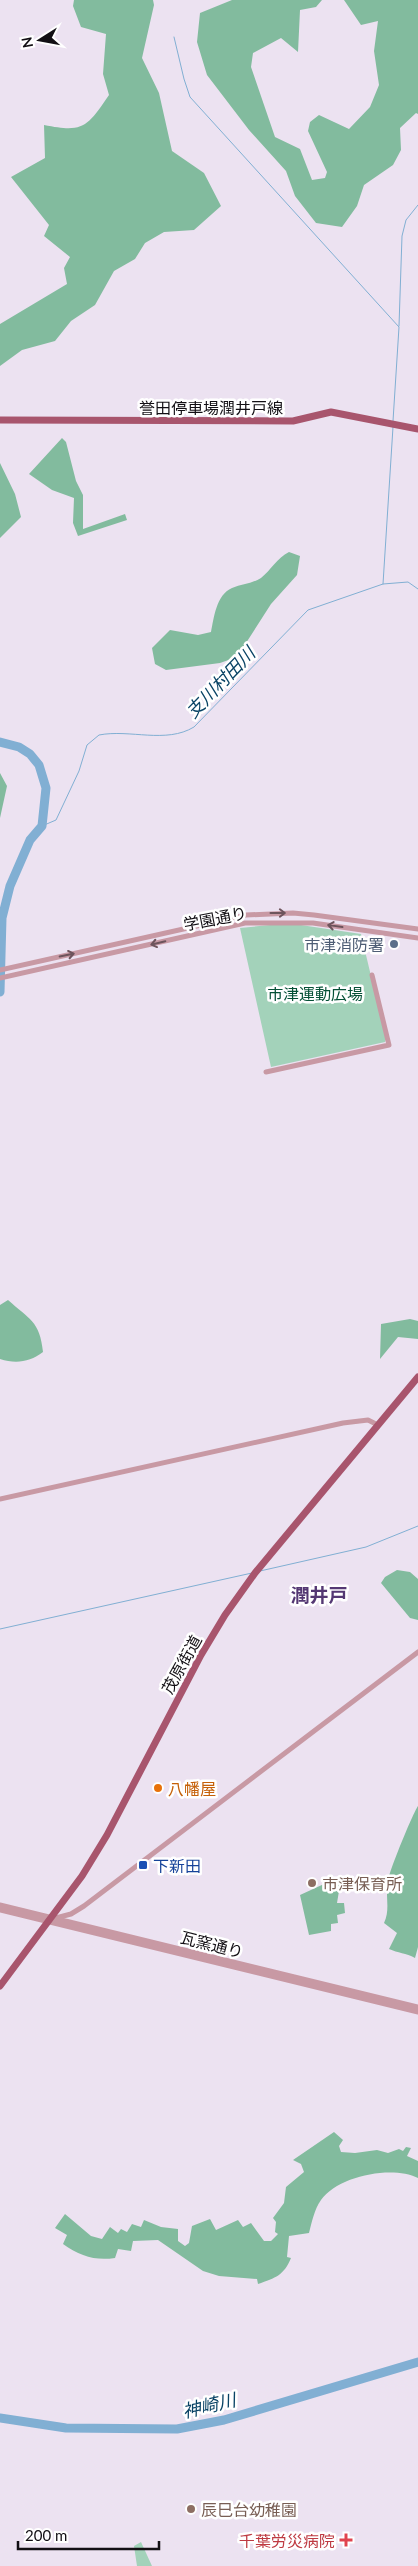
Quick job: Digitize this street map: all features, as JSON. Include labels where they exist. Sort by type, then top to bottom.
[{"type":"main road","name":"誉田停車場潤井戸線","points":[[0,420],[294,421],[331,412],[418,429]]},
{"type":"main road","name":"茂原街道","points":[[0,1986],[82,1876],[107,1834],[201,1655],[225,1615],[255,1573],[418,1377]]},
{"type":"street","points":[[0,970],[246,915],[293,913],[418,929]]},
{"type":"street","name":"学園通り","points":[[0,978],[245,923],[294,922],[418,938]]},
{"type":"street","points":[[378,932],[379,924]]},
{"type":"street","points":[[266,1072],[389,1045],[372,975]]},
{"type":"street","points":[[0,1499],[343,1423],[368,1420],[378,1425]]},
{"type":"street","points":[[50,1921],[71,1914],[84,1906],[418,1652]]},
{"type":"street","name":"瓦窯通り","points":[[0,1905],[50,1921],[418,2012]]},
{"type":"street","name":"瓦窯通り","points":[[0,1910],[418,2007]]},
{"type":"green space","points":[[74,0],[153,0],[154,5],[142,58],[159,93],[172,151],[204,173],[221,206],[194,230],[164,232],[145,243],[135,259],[114,271],[95,305],[71,321],[55,341],[22,350],[0,366],[0,324],[67,284],[64,268],[70,257],[44,236],[49,225],[11,177],[45,158],[44,125],[68,128],[83,125],[89,121],[109,95],[103,74],[106,34],[81,27],[73,6]]},
{"type":"green space","points":[[232,0],[322,0],[316,7],[300,10],[298,52],[281,38],[253,53],[251,67],[275,137],[300,149],[312,180],[325,178],[327,172],[308,131],[310,122],[319,115],[349,129],[370,107],[379,85],[374,51],[378,21],[361,25],[344,0],[418,0],[418,114],[416,113],[400,128],[401,150],[393,165],[364,185],[357,206],[342,227],[316,223],[295,196],[286,171],[249,130],[207,75],[197,42],[200,13]]},
{"type":"green space","points":[[62,438],[66,442],[76,481],[83,495],[83,529],[125,514],[127,520],[78,536],[73,523],[74,498],[52,490],[29,474]]},
{"type":"green space","points":[[0,463],[15,494],[21,517],[0,538]]},
{"type":"green space","points":[[289,552],[300,556],[297,575],[271,604],[237,657],[220,663],[166,670],[155,664],[152,648],[170,630],[198,635],[211,632],[217,607],[222,596],[232,588],[261,578],[281,557]]},
{"type":"green space","points":[[0,773],[7,786],[0,818]]},
{"type":"green space","name":"市津運動広場","points":[[270,925],[301,925],[361,934],[386,1039],[385,1042],[271,1067],[240,928]]},
{"type":"green space","points":[[8,1300],[28,1317],[39,1333],[43,1352],[28,1360],[17,1362],[0,1359],[0,1305]]},
{"type":"green space","points":[[410,1319],[418,1321],[418,1339],[398,1337],[380,1359],[381,1324]]},
{"type":"green space","points":[[397,1570],[410,1572],[418,1579],[418,1620],[410,1618],[381,1583],[385,1577]]},
{"type":"green space","points":[[418,1806],[418,1947],[415,1958],[389,1949],[397,1933],[384,1923],[387,1909],[388,1879]]},
{"type":"green space","points":[[338,1881],[340,1885],[337,1903],[344,1903],[345,1913],[337,1915],[338,1923],[331,1924],[331,1931],[309,1935],[300,1895],[324,1884]]},
{"type":"green space","points":[[334,2132],[343,2140],[339,2146],[341,2152],[355,2153],[377,2150],[388,2153],[399,2149],[403,2151],[406,2147],[411,2148],[407,2156],[418,2161],[418,2178],[407,2174],[394,2173],[366,2175],[352,2179],[329,2192],[321,2200],[317,2208],[309,2233],[289,2236],[287,2257],[291,2258],[285,2268],[275,2278],[264,2282],[258,2284],[257,2279],[219,2276],[203,2271],[158,2240],[133,2241],[131,2251],[118,2249],[115,2258],[101,2259],[88,2257],[75,2252],[63,2244],[67,2235],[55,2228],[65,2214],[91,2236],[102,2239],[110,2227],[118,2233],[121,2229],[127,2232],[132,2224],[141,2227],[144,2220],[161,2227],[178,2229],[178,2241],[185,2246],[189,2243],[192,2226],[210,2219],[216,2230],[238,2220],[243,2227],[251,2223],[264,2241],[271,2241],[278,2234],[275,2232],[276,2222],[273,2218],[284,2203],[286,2187],[304,2172],[301,2164],[293,2160]]},
{"type":"green space","points":[[141,2542],[152,2566],[137,2566],[134,2546]]},
{"type":"waterway","points":[[174,37],[190,97],[399,327],[393,421]]},
{"type":"waterway","points":[[399,326],[402,236],[406,220],[418,205]]},
{"type":"waterway","points":[[383,584],[393,427]]},
{"type":"waterway","name":"支川村田川","points":[[42,826],[56,820],[79,771],[87,745],[99,735],[172,735],[194,727],[308,610],[383,584],[408,582],[418,589]]},
{"type":"waterway","points":[[0,742],[19,747],[30,754],[39,765],[46,788],[42,826],[30,840],[10,886],[2,918],[0,992]]},
{"type":"waterway","points":[[260,1571],[366,1547],[418,1526]]},
{"type":"waterway","points":[[0,1629],[252,1573]]},
{"type":"waterway","name":"神崎川","points":[[0,2418],[66,2428],[177,2429],[224,2420],[418,2362]]},
{"type":"place","name":"市津消防署","points":[[394,944]]},
{"type":"place","name":"八幡屋","points":[[158,1788]]},
{"type":"place","name":"下新田","points":[[143,1865]]},
{"type":"place","name":"市津保育所","points":[[312,1883]]},
{"type":"place","name":"辰巳台幼稚園","points":[[191,2509]]},
{"type":"place","name":"千葉労災病院","points":[[346,2540]]},
{"type":"district","name":"潤井戸","points":[[319,1594]]}]
